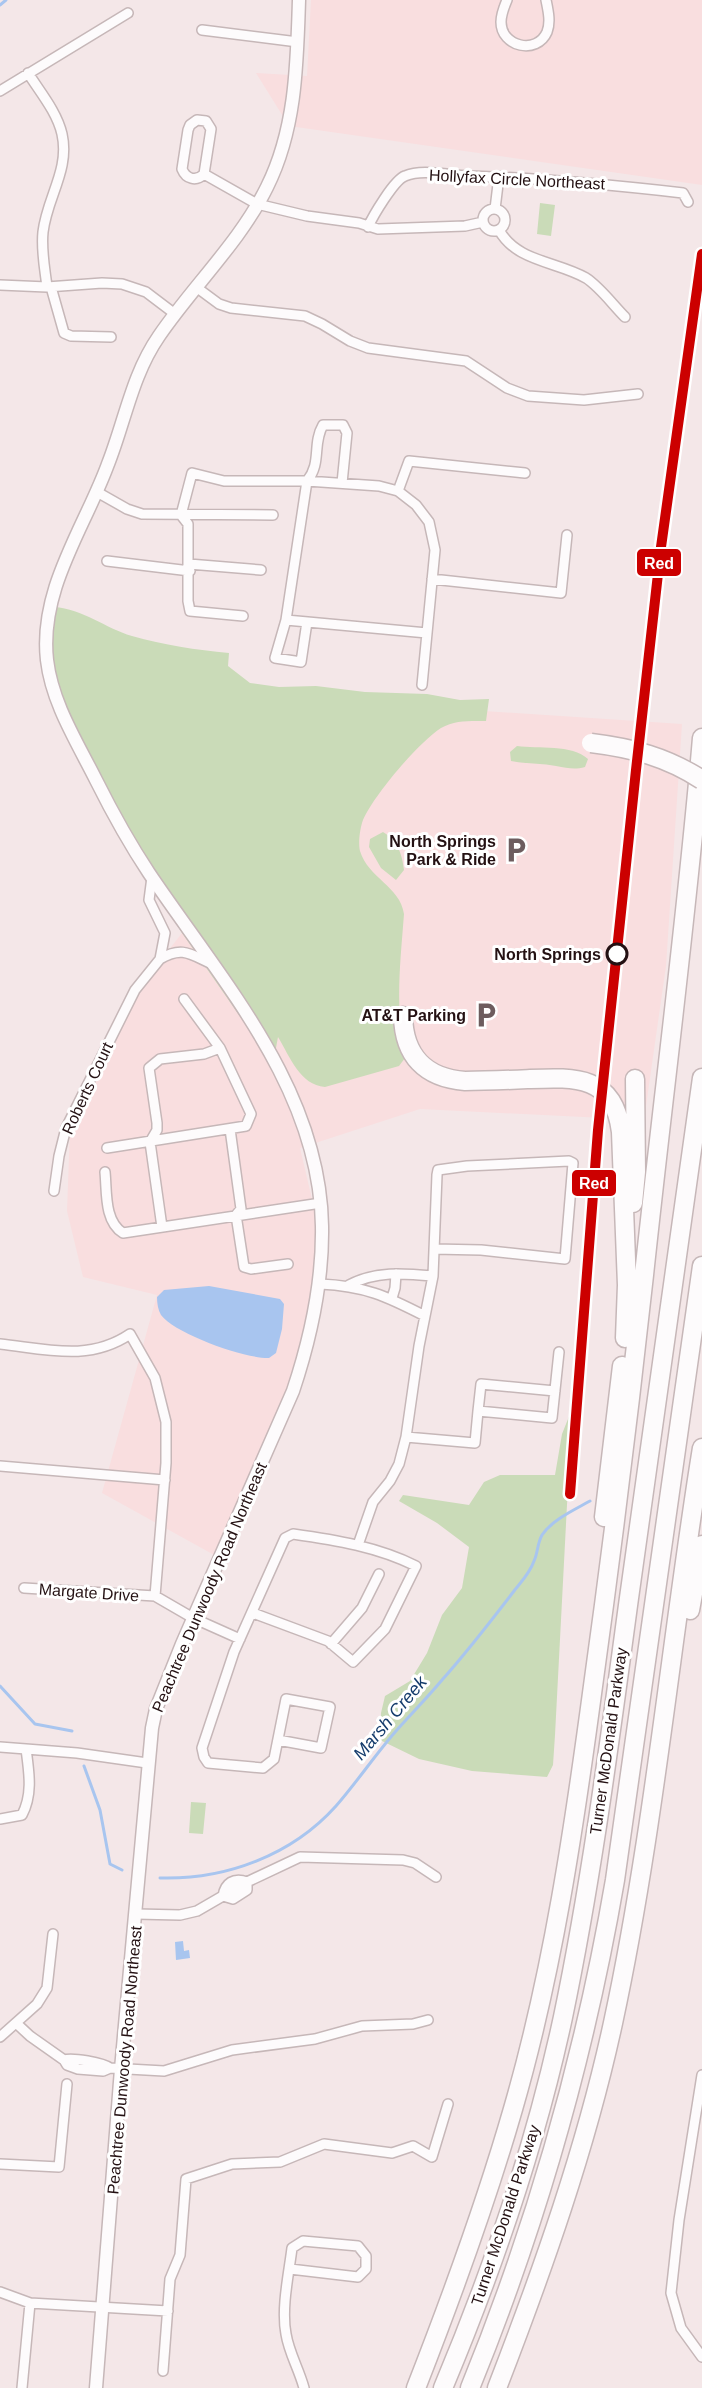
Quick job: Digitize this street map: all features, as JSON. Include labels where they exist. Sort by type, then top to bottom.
[{"type":"highway","points":[[416,2388],[447,2311],[514,2107],[534,2028],[558,1914],[621,1481],[655,1169],[671,1053],[702,738]]},
{"type":"highway","points":[[591,743],[649,753],[667,760],[702,780]]},
{"type":"highway","points":[[403,1016],[403,1028],[411,1051],[417,1061],[437,1076],[465,1081],[578,1078],[600,1088],[616,1107],[621,1132],[627,1323],[605,1504],[591,1655],[594,1679]]},
{"type":"highway","name":"Turner McDonald Parkway","points":[[443,2388],[480,2294],[511,2202],[563,2017],[602,1796],[702,1078]]},
{"type":"highway","points":[[627,1285],[636,1172],[635,1079]]},
{"type":"highway","name":"Turner McDonald Parkway","points":[[470,2388],[517,2265],[550,2164],[576,2071],[598,1975],[617,1869],[702,1266]]},
{"type":"highway","points":[[497,2388],[572,2179],[613,2024],[646,1846],[702,1448]]},
{"type":"highway","points":[[659,1756],[702,1545]]},
{"type":"street","name":"Peachtree Dunwoody Road Northeast","points":[[96,2388],[104,2306],[116,2069],[136,1914],[147,1763],[156,1709],[193,1618],[293,1391],[307,1350],[320,1284],[322,1225],[321,1203],[314,1163],[292,1096],[273,1058],[152,877],[110,808],[55,696],[47,661],[47,627],[53,594],[77,532],[109,462],[138,374],[158,338],[268,186],[291,114],[296,77],[299,0]]},
{"type":"street","points":[[507,0],[500,22],[502,32],[514,44],[524,46],[541,41],[547,33],[549,16],[546,0]]},
{"type":"street","points":[[0,91],[128,13]]},
{"type":"street","points":[[202,30],[298,42]]},
{"type":"street","points":[[28,73],[57,119],[64,147],[62,172],[43,232],[43,253],[49,287],[64,333],[71,336],[111,337]]},
{"type":"street","points":[[197,120],[206,122],[211,129],[204,174],[197,179],[192,179],[182,169],[188,130],[197,120]]},
{"type":"street","name":"Hollyfax Circle Northeast","points":[[369,227],[375,212],[403,176],[417,173],[601,183],[683,193],[688,202]]},
{"type":"street","points":[[204,174],[257,204],[307,216],[358,223],[378,229],[465,226],[483,222]]},
{"type":"street","points":[[495,209],[499,176]]},
{"type":"street","points":[[495,209],[502,212],[505,218],[504,225],[499,230],[488,230],[483,222],[485,213],[495,209]]},
{"type":"street","points":[[499,230],[507,243],[520,252],[587,279],[625,317]]},
{"type":"street","points":[[0,285],[49,287],[102,282],[122,284],[146,292],[175,314]]},
{"type":"street","points":[[196,287],[219,304],[231,308],[304,316],[368,348],[466,361],[507,388],[528,396],[584,400],[638,394]]},
{"type":"street","points":[[307,621],[301,662],[275,658],[286,620],[307,481],[315,471],[318,433],[323,425],[343,425],[347,433],[342,483]]},
{"type":"street","points":[[398,491],[409,461],[525,473]]},
{"type":"street","points":[[181,515],[192,473],[224,481],[342,483],[380,486],[398,491],[416,505],[429,522],[435,550],[422,685]]},
{"type":"street","points":[[97,492],[127,509],[142,514],[273,515]]},
{"type":"street","points":[[181,515],[188,524],[190,610],[243,615]]},
{"type":"street","points":[[432,579],[561,593],[567,535]]},
{"type":"street","points":[[107,561],[261,570]]},
{"type":"street","points":[[286,620],[427,633]]},
{"type":"street","points":[[152,877],[149,900],[165,933],[160,959]]},
{"type":"street","points":[[160,959],[177,951],[186,951],[212,964]]},
{"type":"street","name":"Roberts Court","points":[[54,1191],[66,1128],[135,990],[160,959]]},
{"type":"street","points":[[107,1149],[246,1126],[251,1114],[220,1048],[184,999]]},
{"type":"street","points":[[162,1227],[150,1142],[157,1130],[157,1123],[149,1068],[160,1059],[204,1054],[220,1048]]},
{"type":"street","points":[[230,1129],[241,1209],[236,1215],[244,1267],[251,1269],[288,1263]]},
{"type":"street","points":[[358,1545],[373,1502],[390,1481],[399,1464],[406,1437],[419,1346],[433,1276],[434,1249],[438,1170],[467,1166],[569,1161],[573,1163],[565,1259],[481,1250],[434,1249]]},
{"type":"street","points":[[105,1172],[110,1217],[117,1229],[123,1233],[321,1203]]},
{"type":"street","points":[[392,1298],[396,1274]]},
{"type":"street","points":[[349,1285],[373,1275],[433,1276]]},
{"type":"street","points":[[373,1275],[373,1292]]},
{"type":"street","points":[[320,1284],[349,1285],[373,1292],[392,1298],[425,1316]]},
{"type":"street","points":[[0,1344],[91,1352],[118,1342],[130,1334],[150,1369],[162,1400],[166,1422],[165,1480],[155,1596],[193,1618],[240,1639]]},
{"type":"street","points":[[478,1411],[552,1419],[559,1352]]},
{"type":"street","points":[[406,1437],[475,1443],[482,1384],[555,1390]]},
{"type":"street","points":[[0,1466],[165,1480]]},
{"type":"street","points":[[253,1613],[331,1644],[353,1662],[385,1629],[416,1566],[391,1554],[358,1545],[306,1535],[289,1535],[285,1538],[240,1639],[202,1748],[208,1763],[262,1768],[274,1759],[286,1699],[330,1707],[321,1748],[278,1740]]},
{"type":"street","points":[[331,1644],[362,1608],[379,1574]]},
{"type":"street","name":"Margate Drive","points":[[24,1588],[155,1596]]},
{"type":"street","points":[[0,1747],[77,1753],[147,1763]]},
{"type":"street","points":[[0,1819],[22,1815],[28,1803],[29,1777],[26,1749]]},
{"type":"street","points":[[136,1914],[180,1915],[196,1911],[247,1882],[300,1857],[403,1860],[415,1863],[436,1877]]},
{"type":"street","points":[[0,2037],[37,2004],[47,1988],[53,1934]]},
{"type":"street","points":[[67,2059],[68,2066],[78,2069],[164,2071],[232,2050],[315,2039],[362,2026],[413,2024],[428,2019]]},
{"type":"street","points":[[16,2023],[30,2036],[67,2059],[104,2063],[116,2069]]},
{"type":"street","points":[[702,2076],[671,2293],[681,2328],[702,2357]]},
{"type":"street","points":[[0,2164],[59,2167],[67,2084]]},
{"type":"street","points":[[163,2371],[170,2279],[180,2255],[186,2179],[232,2164],[280,2162],[324,2144],[392,2152],[413,2146],[432,2157],[448,2104]]},
{"type":"street","points":[[290,2269],[358,2277],[366,2269],[366,2256],[358,2246],[303,2241],[292,2248],[290,2269],[285,2332],[289,2350],[304,2388]]},
{"type":"street","points":[[0,2292],[30,2303],[168,2311]]},
{"type":"street","points":[[22,2388],[30,2303]]},
{"type":"shaded area","points":[[311,0],[702,0],[702,185],[289,126],[256,73],[307,76]]},
{"type":"shaded area","points":[[334,701],[682,724],[666,966],[644,1120],[420,1109],[300,1148],[323,1246],[309,1335],[225,1561],[102,1493],[157,1295],[83,1277],[67,1211],[70,1130],[136,992],[182,933],[273,1063]]},
{"type":"green space","points":[[540,203],[555,205],[551,236],[537,234]]},
{"type":"green space","points":[[54,607],[75,611],[122,633],[144,639],[180,647],[229,653],[228,666],[250,683],[279,687],[316,686],[365,692],[427,694],[460,700],[489,699],[486,721],[446,725],[421,745],[377,797],[361,827],[359,848],[364,860],[397,896],[404,914],[399,1003],[405,1058],[399,1066],[325,1087],[316,1085],[302,1076],[278,1037],[273,1064],[182,933],[103,809],[47,676]]},
{"type":"green space","points":[[517,746],[564,749],[581,754],[588,759],[585,767],[574,769],[511,761],[510,752]]},
{"type":"green space","points":[[383,832],[396,844],[402,859],[404,870],[396,880],[381,868],[369,847],[370,839]]},
{"type":"green space","points":[[572,1409],[553,1765],[547,1777],[472,1771],[419,1759],[380,1740],[381,1713],[385,1696],[410,1681],[427,1653],[442,1615],[462,1588],[469,1547],[437,1523],[399,1501],[403,1495],[469,1505],[484,1482],[500,1475],[555,1475],[562,1434]]},
{"type":"green space","points":[[191,1802],[206,1803],[203,1834],[189,1833]]},
{"type":"water","points":[[209,1286],[280,1299],[284,1304],[282,1329],[276,1353],[269,1358],[228,1350],[181,1330],[161,1315],[157,1297],[164,1290]]},
{"type":"water","points":[[183,1941],[184,1951],[189,1950],[190,1958],[176,1960],[175,1942]]},
{"type":"waterway","points":[[0,5],[6,0]]},
{"type":"waterway","name":"Marsh Creek","points":[[160,1878],[185,1877],[233,1869],[278,1851],[319,1823],[351,1788],[388,1740],[461,1658],[522,1581],[532,1565],[540,1538],[546,1530],[590,1501]]},
{"type":"waterway","name":"Marsh Creek","points":[[0,1686],[35,1724],[72,1731]]},
{"type":"waterway","name":"Marsh Creek","points":[[84,1766],[100,1810],[110,1864],[122,1870]]},
{"type":"transit line","name":"Red","points":[[570,1494],[598,1130],[636,770],[661,547],[702,254]]},
{"type":"place","name":"North Springs Park & Ride","points":[[516,850]]},
{"type":"place","name":"North Springs","points":[[617,954]]},
{"type":"place","name":"AT&T Parking","points":[[486,1015]]}]
